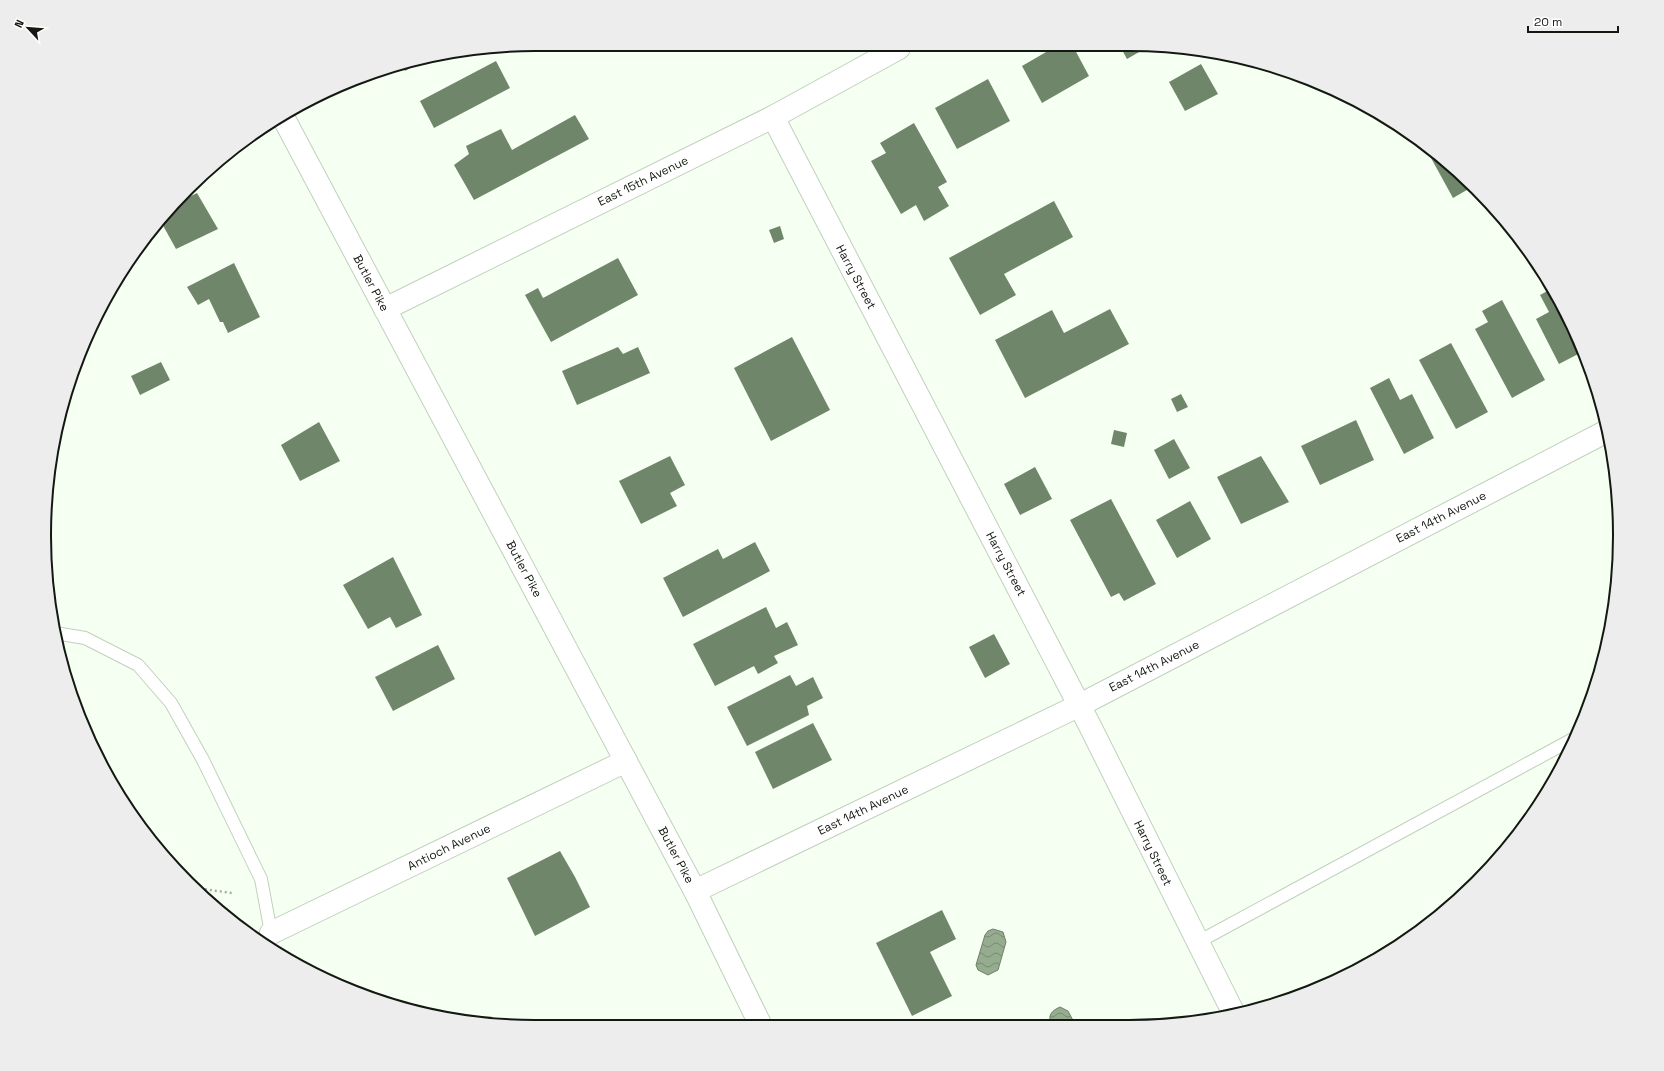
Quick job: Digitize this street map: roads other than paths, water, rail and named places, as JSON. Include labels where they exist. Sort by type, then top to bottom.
[{"type":"street","name":"East 15th Avenue","points":[[385,309],[773,117],[894,51]]},
{"type":"street","name":"Harry Street","points":[[773,117],[1080,706],[1231,1009]]},
{"type":"street","name":"Butler Pike","points":[[285,121],[695,891],[758,1020]]},
{"type":"street","name":"East 14th Avenue","points":[[695,891],[1080,706],[1602,434]]},
{"type":"street","name":"Antioch Avenue","points":[[270,939],[626,761]]},
{"type":"lane","points":[[61,634],[85,638],[138,665],[171,703],[203,760],[261,879],[270,939]]},
{"type":"lane","points":[[1198,942],[1566,743]]},
{"type":"water","points":[[993,929],[1003,932],[1006,942],[998,970],[988,975],[978,970],[976,965],[985,935],[988,931]]},
{"type":"water","points":[[1060,1007],[1068,1011],[1073,1020],[1050,1020],[1050,1016],[1054,1010]]}]
